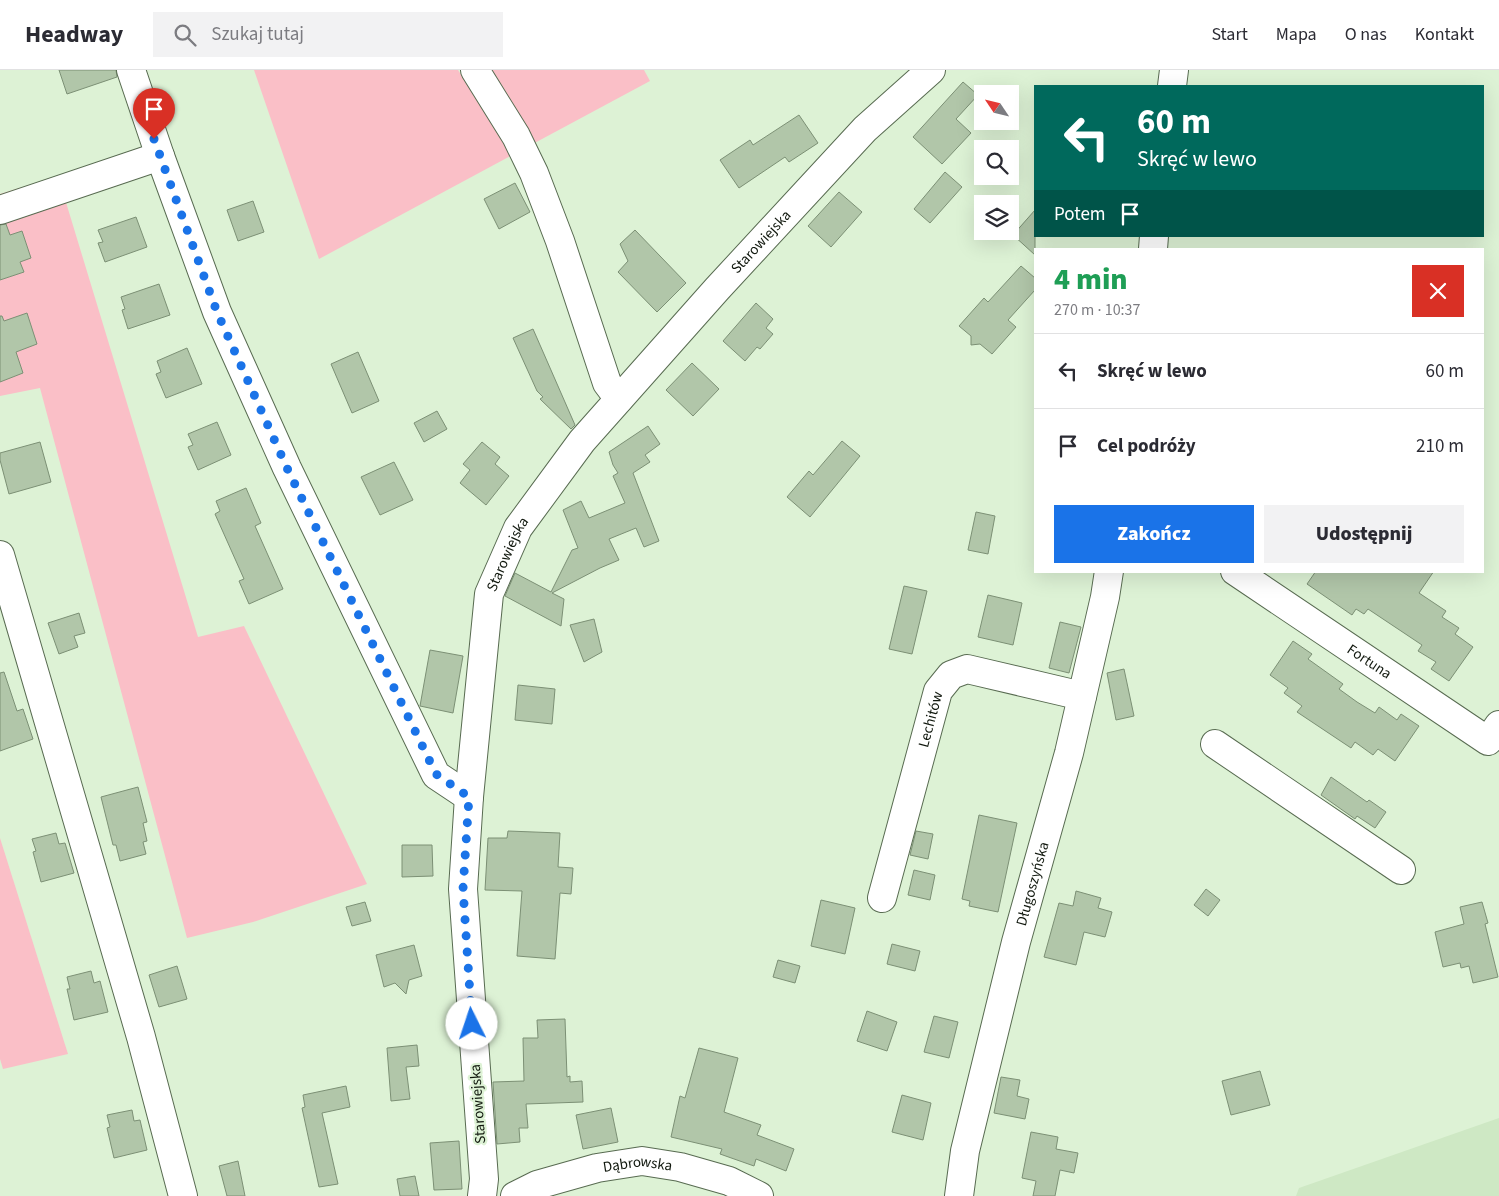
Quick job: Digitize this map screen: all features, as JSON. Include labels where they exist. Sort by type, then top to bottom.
[{"type":"street","points":[[131,70],[217,312],[287,468],[436,774],[469,797]]},
{"type":"street","points":[[475,70],[516,136],[534,173],[560,241],[607,383],[619,399]]},
{"type":"street","name":"Starowiejska","points":[[482,1196],[484,1179],[463,889],[469,797],[489,594],[518,528],[582,441],[865,129],[931,70]]},
{"type":"street","points":[[1172,85],[1174,70]]},
{"type":"street","points":[[0,210],[160,156]]},
{"type":"street","points":[[0,555],[141,1037],[183,1196]]},
{"type":"street","name":"Długoszyńska","points":[[959,1196],[965,1152],[1016,942],[1070,753],[1109,573]]},
{"type":"street","name":"Fortuna","points":[[1238,573],[1488,741],[1499,725]]},
{"type":"street","name":"Lechitów","points":[[882,898],[938,691],[951,674],[967,669],[1082,696]]},
{"type":"street","points":[[1215,744],[1401,870]]},
{"type":"street","name":"Dąbrowska","points":[[515,1196],[537,1185],[597,1168],[642,1161],[680,1167],[729,1181],[759,1196]]},
{"type":"shaded area","points":[[254,70],[458,70],[514,154],[319,259]]},
{"type":"shaded area","points":[[489,70],[644,70],[650,81],[529,146]]},
{"type":"shaded area","points":[[58,176],[198,637],[244,626],[367,884],[253,922],[187,938],[40,388],[0,396],[0,194]]},
{"type":"shaded area","points":[[0,838],[68,1054],[3,1069],[0,1059]]},
{"type":"shaded area","points":[[1499,1118],[1499,1196],[1296,1196],[1299,1188]]},
{"type":"building","points":[[59,70],[116,70],[117,77],[67,94]]},
{"type":"building","points":[[963,82],[974,92],[974,99],[956,119],[971,133],[942,164],[913,137]]},
{"type":"building","points":[[799,115],[818,143],[789,162],[785,157],[739,188],[720,160],[750,140],[753,145]]},
{"type":"building","points":[[945,172],[962,187],[930,223],[914,209]]},
{"type":"building","points":[[515,183],[530,212],[499,229],[484,199]]},
{"type":"building","points":[[839,192],[862,212],[831,247],[808,226]]},
{"type":"building","points":[[253,201],[264,232],[238,241],[227,210]]},
{"type":"building","points":[[1034,211],[1035,248],[1034,254],[1018,240],[1019,228]]},
{"type":"building","points":[[136,217],[147,247],[105,262],[98,243],[103,242],[98,230]]},
{"type":"building","points":[[6,224],[10,235],[22,231],[31,258],[20,262],[24,272],[0,280],[0,225]]},
{"type":"building","points":[[635,230],[686,283],[657,312],[618,272],[628,261],[620,244]]},
{"type":"building","points":[[1021,266],[1034,277],[1034,291],[1008,320],[1016,327],[992,354],[980,344],[971,345],[971,336],[959,326],[984,298],[988,302]]},
{"type":"building","points":[[159,284],[170,315],[128,329],[122,310],[125,309],[121,297]]},
{"type":"building","points":[[756,303],[773,319],[766,328],[773,334],[760,349],[757,347],[745,361],[723,341]]},
{"type":"building","points":[[27,313],[37,344],[16,352],[23,373],[0,382],[0,316],[2,316],[4,321]]},
{"type":"building","points":[[533,329],[575,425],[571,429],[540,399],[543,397],[537,391],[513,338]]},
{"type":"building","points":[[187,348],[202,384],[166,398],[156,374],[161,372],[157,361]]},
{"type":"building","points":[[358,352],[379,401],[352,413],[331,364]]},
{"type":"building","points":[[692,363],[719,389],[693,416],[666,390]]},
{"type":"building","points":[[437,411],[447,429],[424,442],[414,423]]},
{"type":"building","points":[[217,422],[231,455],[198,470],[188,447],[193,445],[188,434]]},
{"type":"building","points":[[648,426],[660,444],[645,455],[650,462],[633,473],[659,541],[644,547],[636,528],[609,539],[619,560],[552,593],[564,599],[561,626],[505,596],[515,573],[551,592],[572,550],[578,548],[563,510],[581,501],[589,518],[625,503],[613,476],[618,473],[609,452]]},
{"type":"building","points":[[842,441],[860,456],[810,517],[787,497],[809,471],[813,475]]},
{"type":"building","points":[[40,442],[51,482],[9,494],[0,460],[0,453]]},
{"type":"building","points":[[482,442],[500,457],[495,464],[509,476],[486,505],[460,483],[470,470],[463,464]]},
{"type":"building","points":[[394,462],[413,500],[380,515],[361,477]]},
{"type":"building","points":[[246,488],[261,523],[255,526],[283,589],[249,604],[239,581],[244,579],[215,514],[220,511],[216,501]]},
{"type":"building","points":[[976,512],[995,516],[988,554],[968,550]]},
{"type":"building","points":[[1315,573],[1433,573],[1419,593],[1446,611],[1442,617],[1459,628],[1455,634],[1473,647],[1449,681],[1431,669],[1436,662],[1418,651],[1422,645],[1368,609],[1364,614],[1356,609],[1352,615],[1307,584]]},
{"type":"building","points":[[904,586],[927,591],[912,654],[889,649]]},
{"type":"building","points":[[988,595],[1022,603],[1013,645],[978,637]]},
{"type":"building","points":[[79,613],[85,633],[74,636],[78,647],[59,654],[48,623]]},
{"type":"building","points":[[594,619],[602,652],[584,662],[570,625]]},
{"type":"building","points":[[1060,622],[1081,627],[1069,673],[1049,668]]},
{"type":"building","points":[[1293,641],[1312,654],[1308,659],[1343,684],[1339,689],[1357,702],[1375,713],[1379,707],[1397,720],[1401,714],[1419,726],[1395,761],[1378,749],[1373,755],[1355,742],[1351,748],[1297,712],[1302,706],[1284,693],[1288,688],[1270,675]]},
{"type":"building","points":[[430,650],[463,656],[453,713],[420,706]]},
{"type":"building","points":[[1124,669],[1134,716],[1116,720],[1107,673]]},
{"type":"building","points":[[4,672],[17,711],[23,709],[33,739],[0,751],[0,673]]},
{"type":"building","points":[[518,685],[555,689],[552,724],[515,720]]},
{"type":"building","points":[[1331,777],[1367,802],[1369,800],[1386,812],[1375,828],[1357,816],[1355,819],[1321,795]]},
{"type":"building","points":[[138,787],[147,822],[143,823],[147,841],[143,842],[146,854],[120,861],[116,845],[113,845],[101,797]]},
{"type":"building","points":[[979,815],[1017,823],[998,912],[969,906],[970,901],[962,899]]},
{"type":"building","points":[[508,831],[560,833],[558,867],[573,868],[571,894],[560,893],[555,959],[517,956],[522,891],[485,890],[488,838],[507,838]]},
{"type":"building","points":[[916,831],[933,834],[928,859],[910,855]]},
{"type":"building","points":[[56,833],[59,844],[65,843],[74,873],[41,882],[33,852],[36,851],[32,839]]},
{"type":"building","points":[[402,845],[432,845],[433,876],[402,877]]},
{"type":"building","points":[[914,870],[935,875],[930,900],[908,895]]},
{"type":"building","points":[[1206,889],[1220,900],[1208,916],[1194,905]]},
{"type":"building","points":[[1076,891],[1101,898],[1098,908],[1112,912],[1105,937],[1084,932],[1076,965],[1044,957],[1059,903],[1073,906]]},
{"type":"building","points":[[821,900],[855,908],[845,954],[811,946]]},
{"type":"building","points":[[365,902],[371,921],[352,926],[346,907]]},
{"type":"building","points":[[1482,902],[1488,923],[1485,924],[1498,977],[1473,983],[1469,966],[1461,968],[1460,963],[1443,967],[1435,932],[1464,924],[1460,907]]},
{"type":"building","points":[[892,944],[920,951],[915,971],[887,964]]},
{"type":"building","points":[[414,945],[422,976],[409,980],[406,994],[395,983],[384,987],[376,955]]},
{"type":"building","points":[[778,960],[800,966],[795,983],[773,977]]},
{"type":"building","points":[[177,966],[187,999],[159,1007],[149,975]]},
{"type":"building","points":[[91,971],[94,983],[100,981],[108,1012],[74,1020],[67,989],[70,989],[67,977]]},
{"type":"building","points":[[867,1011],[897,1022],[887,1051],[857,1041]]},
{"type":"building","points":[[934,1016],[958,1022],[949,1058],[924,1052]]},
{"type":"building","points":[[565,1019],[567,1077],[570,1076],[570,1082],[582,1081],[583,1102],[526,1104],[528,1128],[519,1128],[520,1142],[497,1144],[493,1082],[524,1081],[523,1038],[538,1038],[537,1020]]},
{"type":"building","points":[[417,1045],[419,1066],[406,1067],[410,1099],[391,1101],[387,1048]]},
{"type":"building","points":[[699,1048],[738,1058],[724,1112],[761,1125],[757,1135],[794,1149],[786,1171],[756,1159],[754,1166],[720,1154],[722,1149],[671,1137],[680,1096],[685,1098]]},
{"type":"building","points":[[1260,1071],[1270,1105],[1231,1115],[1222,1081]]},
{"type":"building","points":[[1001,1077],[1020,1080],[1017,1096],[1029,1099],[1025,1119],[994,1113]]},
{"type":"building","points":[[346,1086],[350,1107],[322,1113],[338,1184],[319,1187],[302,1108],[305,1107],[303,1095]]},
{"type":"building","points":[[902,1095],[931,1103],[923,1140],[892,1132]]},
{"type":"building","points":[[611,1108],[618,1142],[583,1149],[576,1115]]},
{"type":"building","points":[[132,1110],[134,1121],[140,1120],[147,1150],[114,1158],[107,1128],[110,1127],[107,1115]]},
{"type":"building","points":[[1031,1132],[1058,1137],[1056,1149],[1078,1153],[1074,1173],[1060,1170],[1055,1196],[1033,1196],[1036,1181],[1022,1178]]},
{"type":"building","points":[[459,1141],[462,1189],[434,1190],[430,1143]]},
{"type":"building","points":[[238,1161],[245,1196],[227,1196],[219,1166]]},
{"type":"building","points":[[415,1176],[419,1196],[400,1196],[397,1179]]},
{"type":"route","points":[[154,139],[217,312],[287,468],[436,774],[469,797],[463,889],[472,1024]]}]
